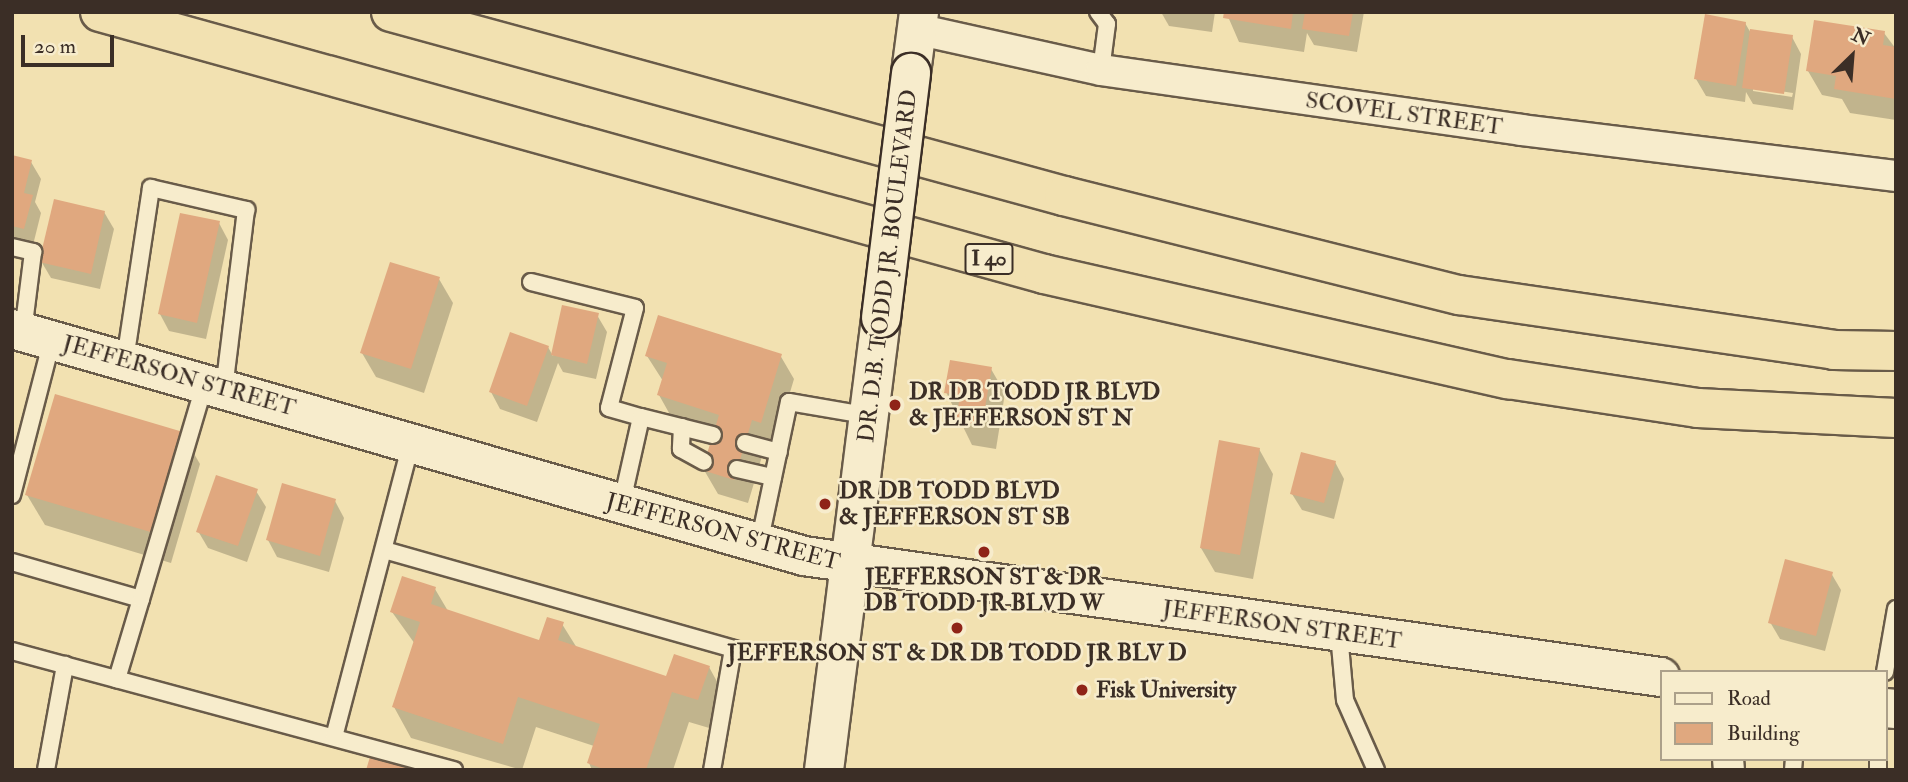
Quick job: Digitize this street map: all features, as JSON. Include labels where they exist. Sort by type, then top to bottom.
[{"type":"highway","name":"I 40","points":[[100,12],[1044,274],[1480,373],[1698,408],[1896,418]]},
{"type":"highway","points":[[391,12],[1064,196],[1459,295],[1834,350],[1896,351]]},
{"type":"highway","points":[[1834,350],[1896,338]]},
{"type":"main road","name":"DR. D.B. TODD JR. BOULEVARD","points":[[824,770],[852,566],[918,20]]},
{"type":"main road","name":"JEFFERSON STREET","points":[[29,334],[412,442],[621,506],[852,566],[1660,677]]},
{"type":"street","name":"SCOVEL STREET","points":[[918,20],[1101,70],[1521,130],[1896,176]]},
{"type":"lane","points":[[1098,12],[1107,24],[1101,70]]},
{"type":"lane","points":[[117,679],[141,599],[215,386],[246,210],[151,188],[125,360]]},
{"type":"lane","points":[[12,247],[33,252],[29,334],[12,495]]},
{"type":"lane","points":[[531,282],[635,308],[609,408],[713,435]]},
{"type":"lane","points":[[759,544],[789,402],[870,416]]},
{"type":"lane","points":[[621,506],[641,417]]},
{"type":"lane","points":[[682,427],[681,449],[704,462]]},
{"type":"lane","points":[[334,737],[412,442]]},
{"type":"lane","points":[[745,443],[779,452]]},
{"type":"lane","points":[[737,468],[773,477]]},
{"type":"lane","points":[[384,550],[733,649],[712,770]]},
{"type":"lane","points":[[12,562],[141,599]]},
{"type":"lane","points":[[1885,670],[1896,609]]},
{"type":"lane","points":[[1339,634],[1345,700],[1376,770]]},
{"type":"lane","points":[[12,651],[454,770]]},
{"type":"lane","points":[[46,770],[65,665]]},
{"type":"building","points":[[1224,12],[1293,12],[1291,29],[1223,18]]},
{"type":"building","points":[[1305,12],[1353,12],[1349,36],[1302,29]]},
{"type":"building","points":[[1705,14],[1746,22],[1736,86],[1694,79]]},
{"type":"building","points":[[1814,20],[1885,31],[1883,45],[1896,47],[1896,99],[1834,89],[1836,76],[1806,71]]},
{"type":"building","points":[[1750,29],[1793,35],[1784,94],[1742,88]]},
{"type":"building","points":[[12,155],[32,160],[24,193],[33,195],[24,229],[12,226]]},
{"type":"building","points":[[54,199],[105,211],[91,274],[39,262]]},
{"type":"building","points":[[180,213],[220,221],[197,323],[158,314]]},
{"type":"building","points":[[390,262],[440,277],[411,369],[360,353]]},
{"type":"building","points":[[562,305],[599,313],[587,364],[551,355]]},
{"type":"building","points":[[658,315],[782,354],[761,423],[752,420],[734,480],[702,470],[719,415],[657,395],[667,363],[645,356]]},
{"type":"building","points":[[510,332],[549,346],[527,406],[489,392]]},
{"type":"building","points":[[950,360],[992,367],[982,425],[956,421],[960,395],[944,393]]},
{"type":"building","points":[[55,394],[183,432],[154,533],[25,495]]},
{"type":"building","points":[[1219,440],[1260,448],[1240,555],[1200,548]]},
{"type":"building","points":[[1301,452],[1336,461],[1324,503],[1290,494]]},
{"type":"building","points":[[216,475],[258,489],[238,546],[196,532]]},
{"type":"building","points":[[282,483],[336,499],[320,556],[266,540]]},
{"type":"building","points":[[1785,559],[1833,572],[1816,636],[1768,623]]},
{"type":"building","points":[[402,576],[436,587],[431,604],[539,640],[547,617],[564,622],[558,640],[666,676],[674,654],[710,666],[698,700],[672,692],[646,770],[606,770],[587,763],[600,724],[518,697],[503,744],[392,707],[420,622],[390,612]]},
{"type":"building","points":[[370,757],[410,769],[410,770],[366,770]]},
{"type":"place","name":"DR DB TODD JR BLVD & JEFFERSON ST N","points":[[895,405]]},
{"type":"place","name":"DR DB TODD BLVD & JEFFERSON ST SB","points":[[825,504]]},
{"type":"place","name":"JEFFERSON ST & DR DB TODD JR BLVD W","points":[[984,552]]},
{"type":"place","name":"JEFFERSON ST & DR DB TODD JR BLV D","points":[[957,628]]},
{"type":"place","name":"Fisk University","points":[[1082,690]]}]
